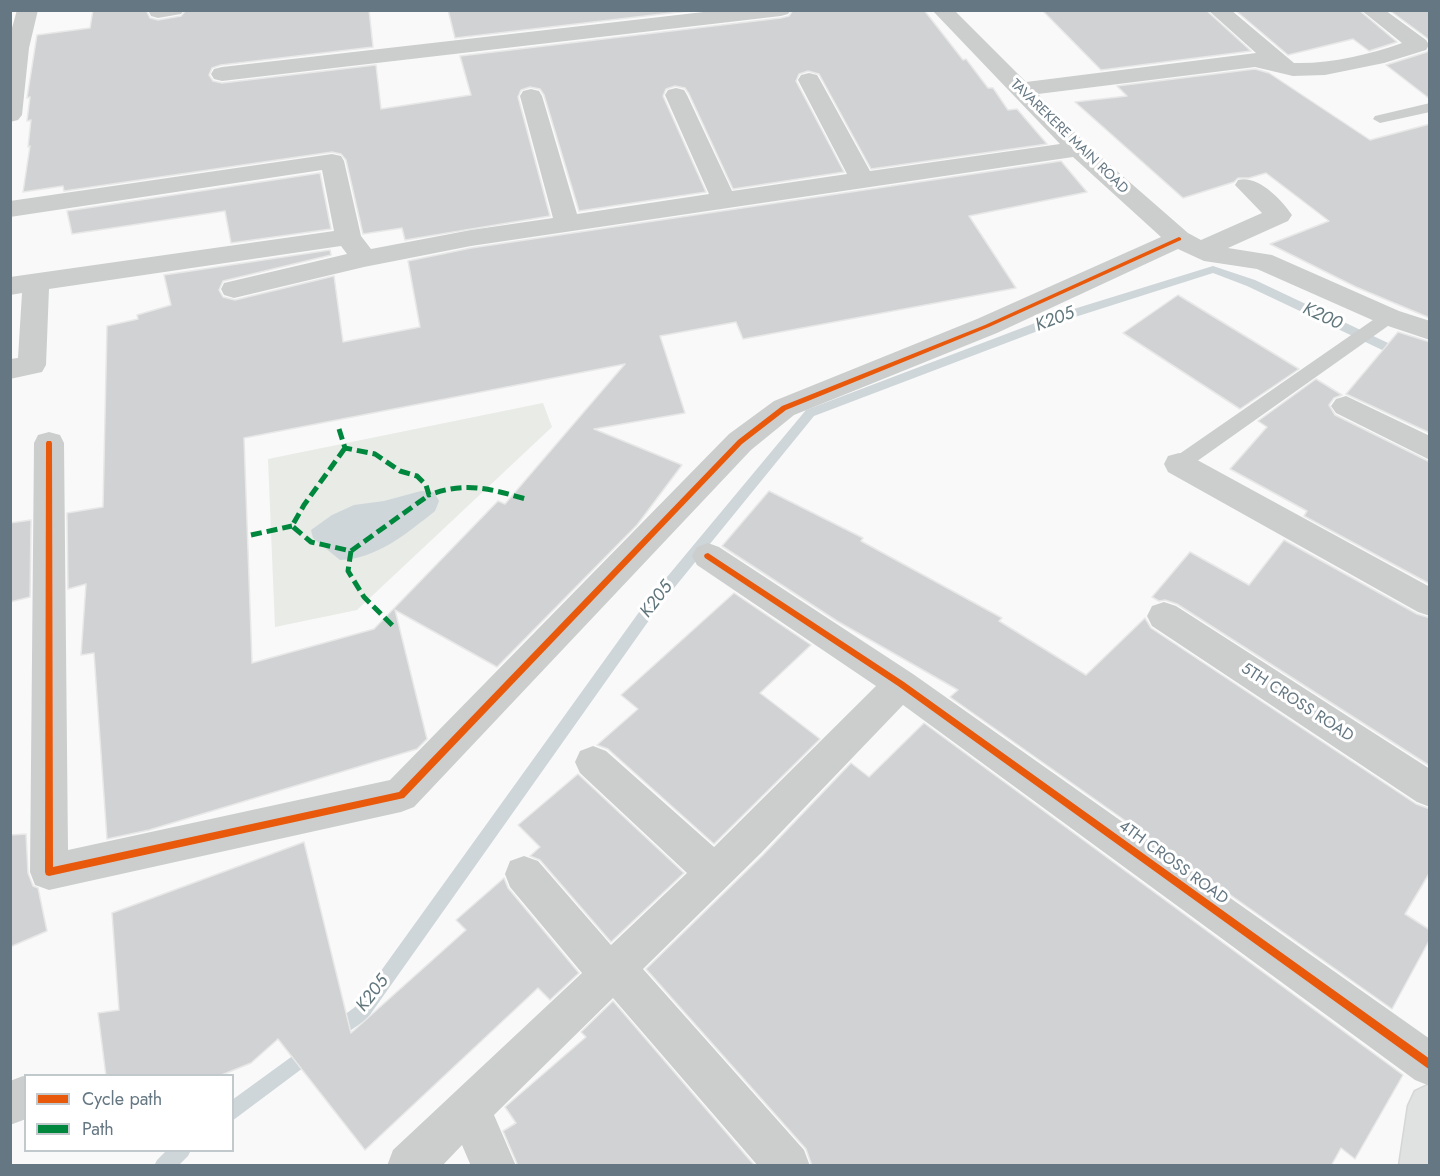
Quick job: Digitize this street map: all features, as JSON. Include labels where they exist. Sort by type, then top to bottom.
[{"type":"main road","points":[[1421,1166],[1430,1106]]},
{"type":"street","points":[[10,115],[14,49],[28,10]]},
{"type":"street","points":[[222,74],[781,10]]},
{"type":"street","name":"TAVAREKERE MAIN ROAD","points":[[942,10],[1078,149],[1194,248]]},
{"type":"street","points":[[1218,10],[1289,69]]},
{"type":"street","points":[[1019,90],[1257,60],[1289,69],[1310,70],[1400,52],[1418,45],[1371,10]]},
{"type":"street","points":[[809,80],[862,179]]},
{"type":"street","points":[[676,95],[724,200]]},
{"type":"street","points":[[531,96],[567,224]]},
{"type":"street","points":[[234,289],[364,259],[471,238],[1078,149]]},
{"type":"street","points":[[10,209],[332,161],[348,237],[364,259]]},
{"type":"street","points":[[49,443],[49,872],[401,795],[740,442],[784,408],[987,326],[1279,215],[1247,184]]},
{"type":"street","points":[[10,369],[32,365],[23,284],[159,262],[348,237]]},
{"type":"street","points":[[1194,248],[1263,261],[1389,317],[1430,331]]},
{"type":"street","points":[[1346,406],[1430,449]]},
{"type":"street","points":[[1179,464],[1430,603]]},
{"type":"street","name":"4TH CROSS ROAD","points":[[708,556],[901,684],[1430,1065]]},
{"type":"street","name":"5TH CROSS ROAD","points":[[1164,616],[1430,790]]},
{"type":"street","points":[[409,1166],[715,873],[901,684]]},
{"type":"street","points":[[593,762],[715,873]]},
{"type":"street","points":[[524,873],[788,1166]]},
{"type":"street","points":[[468,1108],[494,1166]]},
{"type":"lane","points":[[1380,119],[1430,107]]},
{"type":"lane","points":[[1179,464],[1389,317]]},
{"type":"shaded area","points":[[543,403],[552,427],[357,610],[275,627],[268,459]]},
{"type":"shaded area","points":[[421,491],[434,492],[439,501],[435,511],[379,550],[354,559],[340,560],[313,538],[311,530],[332,515],[354,505],[384,501]]},
{"type":"building","points":[[93,10],[146,10],[150,18],[158,20],[181,16],[186,10],[369,10],[373,47],[221,65],[212,68],[209,75],[213,81],[222,83],[376,65],[381,109],[471,95],[460,56],[781,18],[789,16],[793,10],[924,10],[963,60],[966,59],[988,88],[993,88],[1008,110],[1017,109],[1047,144],[871,169],[819,74],[808,71],[799,74],[796,81],[844,172],[733,189],[689,94],[685,88],[675,86],[666,89],[663,96],[706,192],[579,211],[544,95],[540,89],[530,87],[521,90],[518,97],[550,216],[405,240],[402,228],[363,234],[346,160],[341,154],[332,152],[64,191],[63,186],[23,192],[30,146],[28,147],[31,120],[27,121],[30,97],[27,98],[37,35],[90,28]]},
{"type":"building","points":[[448,10],[697,10],[455,38]]},
{"type":"building","points":[[1042,10],[1206,10],[1251,51],[1101,70]]},
{"type":"building","points":[[1235,10],[1359,10],[1397,42],[1369,51],[1353,39],[1288,55]]},
{"type":"building","points":[[1389,10],[1430,10],[1430,41],[1427,38]]},
{"type":"building","points":[[1430,49],[1430,99],[1386,65]]},
{"type":"building","points":[[1255,69],[1269,73],[1370,140],[1430,124],[1430,318],[1356,287],[1270,244],[1329,221],[1266,173],[1249,178],[1238,178],[1234,182],[1183,198],[1075,102],[1127,96],[1117,86]]},
{"type":"building","points":[[1061,161],[1087,192],[969,216],[1016,288],[743,339],[736,322],[660,336],[685,413],[594,429],[682,465],[637,525],[497,667],[395,610],[427,739],[417,749],[149,830],[107,839],[94,653],[81,655],[86,584],[68,589],[67,513],[103,507],[107,326],[138,319],[137,315],[171,305],[164,275],[330,250],[331,255],[223,281],[219,290],[223,297],[235,300],[334,276],[343,342],[420,327],[408,261],[471,248]],"holes":[[[625,364],[505,504],[498,501],[374,629],[252,663],[244,438]]]},
{"type":"building","points":[[320,173],[331,229],[231,243],[225,211],[72,234],[67,211]]},
{"type":"building","points":[[1178,295],[1299,369],[1240,409],[1123,333]]},
{"type":"building","points":[[1398,332],[1430,342],[1430,433],[1346,394]]},
{"type":"building","points":[[1316,379],[1342,395],[1334,398],[1329,405],[1335,415],[1430,462],[1430,584],[1304,516],[1307,511],[1230,469],[1267,427],[1258,421]]},
{"type":"building","points":[[769,491],[863,538],[861,541],[1002,618],[999,621],[1086,675],[1145,618],[1151,628],[1416,804],[1430,809],[1430,872],[1405,914],[1430,930],[1430,939],[1392,1009],[950,697],[958,690],[837,621],[722,546]]},
{"type":"building","points":[[31,520],[30,597],[10,602],[10,523]]},
{"type":"building","points":[[1284,540],[1417,614],[1430,618],[1430,766],[1177,604],[1165,600],[1159,601],[1152,597],[1190,552],[1249,585]]},
{"type":"building","points":[[734,593],[811,645],[760,693],[820,739],[714,844],[608,749],[597,745],[638,709],[621,695]]},
{"type":"building","points":[[924,723],[1403,1075],[1355,1159],[1341,1148],[1331,1166],[812,1166],[806,1149],[646,969],[763,855],[851,763],[869,777]]},
{"type":"building","points":[[578,774],[684,873],[611,942],[540,860],[530,856],[540,847],[518,825]]},
{"type":"building","points":[[26,834],[28,873],[33,886],[38,888],[47,931],[10,947],[10,835]]},
{"type":"building","points":[[304,842],[351,1033],[466,930],[456,920],[504,878],[508,888],[579,973],[550,1000],[538,988],[365,1150],[278,1039],[251,1063],[224,1074],[106,1074],[98,1013],[119,1010],[112,913]]},
{"type":"building","points":[[613,1001],[755,1166],[518,1166],[503,1131],[516,1123],[505,1107],[586,1037],[581,1032]]},
{"type":"waterway","name":"K205","points":[[334,1033],[361,1013],[652,605],[810,413],[1068,315],[1213,269],[1251,283],[1401,354]]},
{"type":"waterway","name":"K205","points":[[234,1110],[309,1053]]},
{"type":"waterway","name":"K205","points":[[163,1166],[180,1152]]},
{"type":"marked path","points":[[339,429],[345,448],[375,454],[400,471],[417,476],[426,485],[429,495],[466,486],[489,489],[526,499]]},
{"type":"marked path","points":[[345,448],[304,505],[292,526],[311,542],[351,551],[348,571],[364,597],[394,627]]},
{"type":"marked path","points":[[351,551],[429,495]]},
{"type":"marked path","points":[[251,535],[292,526]]},
{"type":"cycle path","points":[[49,443],[49,872],[401,795],[740,442],[784,408],[987,326],[1179,239]]},
{"type":"cycle path","points":[[708,556],[901,684],[1430,1065]]},
{"type":"water label","name":"K200","points":[[1322,317]]}]
